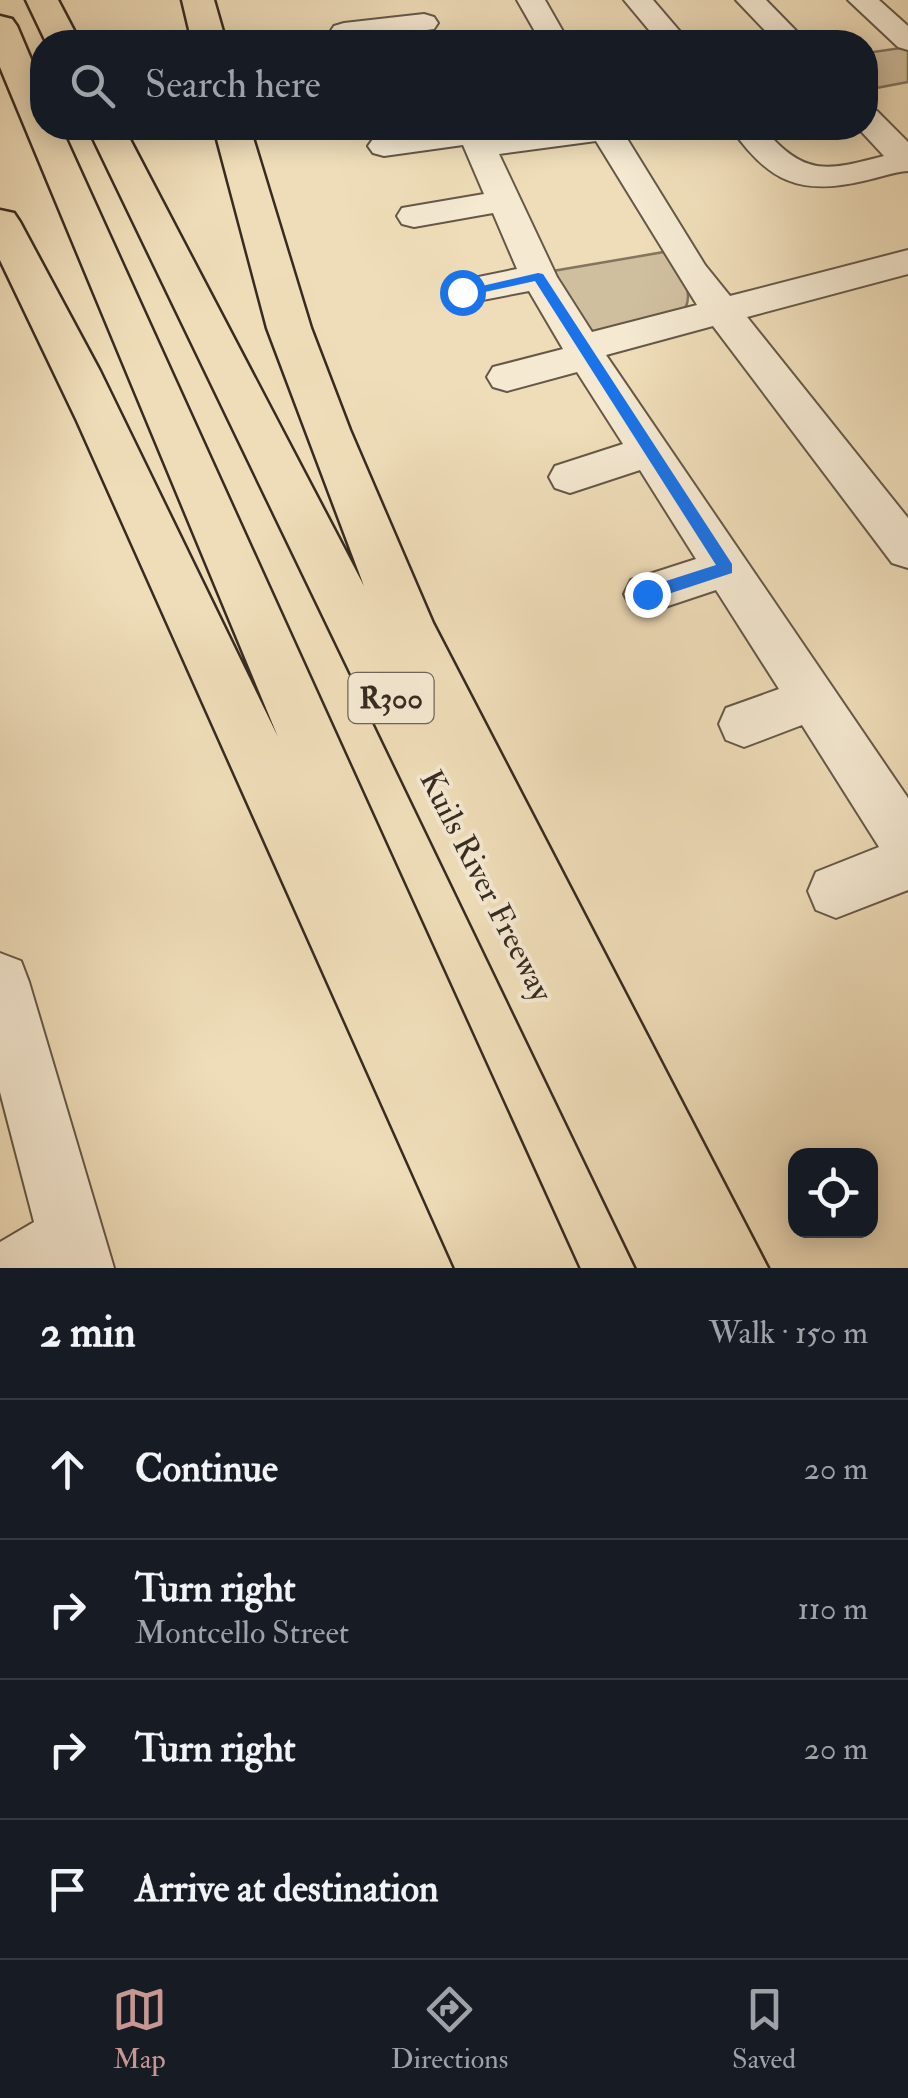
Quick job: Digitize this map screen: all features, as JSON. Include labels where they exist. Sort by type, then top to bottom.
[{"type":"highway","points":[[42,0],[57,30]]},
{"type":"highway","points":[[198,0],[206,30]]},
{"type":"highway","name":"R300","points":[[0,26],[30,96]]},
{"type":"highway","name":"R300","points":[[49,140],[539,1268]]},
{"type":"highway","name":"Kuils River Freeway","points":[[112,140],[678,1268]]},
{"type":"highway","points":[[235,140],[289,328],[326,430],[408,629],[729,1268]]},
{"type":"highway","points":[[0,222],[32,280],[131,488],[400,1058],[494,1268]]},
{"type":"street","points":[[530,0],[548,30]]},
{"type":"street","points":[[638,0],[664,30]]},
{"type":"street","points":[[750,0],[780,30]]},
{"type":"street","points":[[862,0],[908,41]]},
{"type":"street","points":[[360,30],[424,22]]},
{"type":"street","points":[[878,130],[907,160]]},
{"type":"street","points":[[384,146],[438,140]]},
{"type":"street","points":[[476,140],[538,277],[584,352],[908,844]]},
{"type":"street","points":[[618,140],[692,273],[908,550]]},
{"type":"street","points":[[758,140],[782,168],[810,178],[907,160]]},
{"type":"street","points":[[414,216],[503,201]]},
{"type":"street","points":[[507,377],[721,311],[895,265],[908,296]]},
{"type":"street","points":[[462,292],[538,277]]},
{"type":"street","points":[[570,478],[649,450]]},
{"type":"street","points":[[647,594],[727,568]]},
{"type":"street","points":[[744,724],[813,700]]},
{"type":"street","points":[[836,891],[908,863]]},
{"type":"street","points":[[0,982],[57,1258]]},
{"type":"shaded area","points":[[908,47],[908,82],[878,88],[878,51]]},
{"type":"shaded area","points":[[664,252],[686,286],[685,309],[593,333],[584,329],[547,272]]},
{"type":"route","points":[[462,292],[538,277],[727,568],[647,594]]}]
